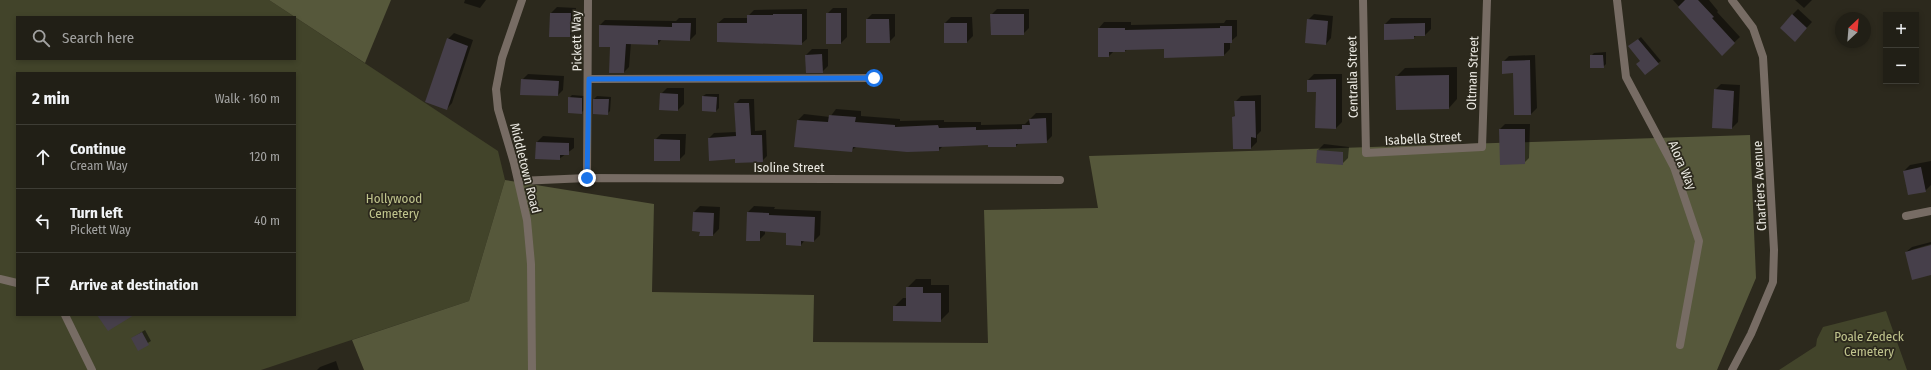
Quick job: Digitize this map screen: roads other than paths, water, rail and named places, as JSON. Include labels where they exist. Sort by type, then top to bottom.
[{"type":"street","name":"Middletown Road","points":[[522,0],[502,58],[496,89],[498,109],[519,181],[527,220],[531,264],[532,370]]},
{"type":"street","name":"Pickett Way","points":[[587,178],[589,79],[588,0]]},
{"type":"street","name":"Centralia Street","points":[[1363,0],[1366,153]]},
{"type":"street","name":"Oltman Street","points":[[1482,147],[1487,0]]},
{"type":"street","name":"Alora Way","points":[[1617,0],[1626,77],[1674,167],[1699,241],[1680,345]]},
{"type":"street","name":"Chartiers Avenue","points":[[1732,370],[1751,334],[1773,282],[1774,250],[1763,57],[1753,28],[1736,1]]},
{"type":"street","points":[[589,79],[874,78]]},
{"type":"street","name":"Isabella Street","points":[[1366,153],[1482,147]]},
{"type":"street","name":"Isoline Street","points":[[519,181],[587,178],[1060,180]]},
{"type":"street","points":[[1906,216],[1931,211]]},
{"type":"street","points":[[0,279],[16,283]]},
{"type":"street","points":[[65,316],[92,370]]},
{"type":"park label","name":"Hollywood Cemetery","points":[[394,206]]},
{"type":"park label","name":"Poale Zedeck Cemetery","points":[[1869,344]]}]
